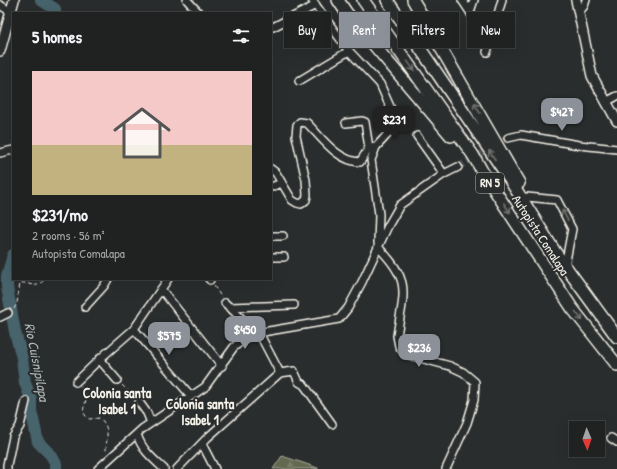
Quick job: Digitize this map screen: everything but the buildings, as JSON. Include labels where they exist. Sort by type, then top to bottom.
[{"type":"highway","points":[[338,0],[351,18],[439,120],[468,158],[482,171]]},
{"type":"highway","name":"Autopista Comalapa","points":[[363,0],[445,114],[572,308],[617,365]]},
{"type":"highway","name":"Autopista Comalapa","points":[[387,0],[510,180],[565,266],[617,337]]},
{"type":"highway","points":[[413,0],[528,197],[556,252]]},
{"type":"main road","points":[[0,51],[14,0]]},
{"type":"main road","points":[[576,0],[592,76],[617,121]]},
{"type":"street","points":[[187,0],[198,12]]},
{"type":"street","points":[[462,0],[470,12]]},
{"type":"street","points":[[470,12],[474,0]]},
{"type":"street","points":[[499,12],[502,0]]},
{"type":"street","points":[[579,12],[584,6],[586,0]]},
{"type":"street","points":[[272,170],[276,173],[292,200],[301,204],[306,200],[307,196],[306,180],[296,136],[297,125],[300,122],[307,123],[333,150],[352,162],[360,162],[387,134],[392,124],[391,110],[380,84],[350,51],[314,2],[273,28]]},
{"type":"street","points":[[0,5],[11,12]]},
{"type":"street","points":[[299,81],[350,51]]},
{"type":"street","points":[[606,102],[617,96]]},
{"type":"street","points":[[346,123],[365,122],[372,148],[371,160],[379,214],[378,247],[396,267],[401,276],[403,297],[397,336],[400,348],[407,354],[457,369],[474,380],[475,383],[474,400],[468,423],[446,469]]},
{"type":"street","points":[[508,138],[521,135],[578,145],[617,149]]},
{"type":"street","points":[[417,136],[444,174]]},
{"type":"street","points":[[0,153],[12,150]]},
{"type":"street","points":[[98,469],[150,423],[190,395],[205,387],[222,366],[234,347],[248,337],[258,333],[339,319],[348,308],[362,282],[388,226],[400,205],[444,174],[458,168]]},
{"type":"street","points":[[272,187],[282,183]]},
{"type":"street","points":[[528,197],[557,200],[572,229],[565,266]]},
{"type":"street","points":[[272,236],[283,236]]},
{"type":"street","points":[[272,257],[284,257]]},
{"type":"street","points":[[85,307],[107,280]]},
{"type":"street","points":[[76,382],[99,359],[134,329],[167,280]]},
{"type":"street","points":[[161,289],[222,366]]},
{"type":"street","points":[[227,305],[258,333],[280,373]]},
{"type":"street","points":[[227,305],[294,305]]},
{"type":"street","points":[[0,317],[8,313]]},
{"type":"street","points":[[134,329],[190,395]]},
{"type":"street","points":[[99,359],[117,380]]},
{"type":"street","points":[[177,469],[202,444],[280,373],[294,370],[299,382],[304,385],[332,424]]},
{"type":"street","points":[[7,469],[13,438],[20,426],[26,401]]},
{"type":"street","points":[[139,402],[147,413],[150,423]]},
{"type":"street","points":[[137,434],[139,442],[148,454],[164,469]]},
{"type":"street","points":[[202,444],[215,469]]},
{"type":"path","points":[[8,313],[15,309],[20,283],[22,282],[34,286],[39,285],[44,280]]},
{"type":"path","points":[[209,280],[227,305]]},
{"type":"path","points":[[117,380],[139,402]]},
{"type":"path","points":[[76,382],[86,397],[83,409],[85,415],[89,419],[100,418],[104,422],[108,439],[106,450],[110,458]]},
{"type":"green space","points":[[282,456],[318,468],[318,469],[273,469]]},
{"type":"waterway","name":"Rio Cuisnipilapa","points":[[41,0],[55,9],[55,12]]},
{"type":"waterway","name":"Rio Cuisnipilapa","points":[[12,258],[7,276],[7,287],[15,332],[22,358],[25,383],[31,399],[31,410],[38,442],[51,455],[56,464],[56,469]]},
{"type":"tunnel","points":[[458,167],[508,138]]},
{"type":"district","name":"Colonia santa Isabel 1","points":[[117,402]]},
{"type":"district","name":"Colonia santa Isabel 1","points":[[200,412]]}]
